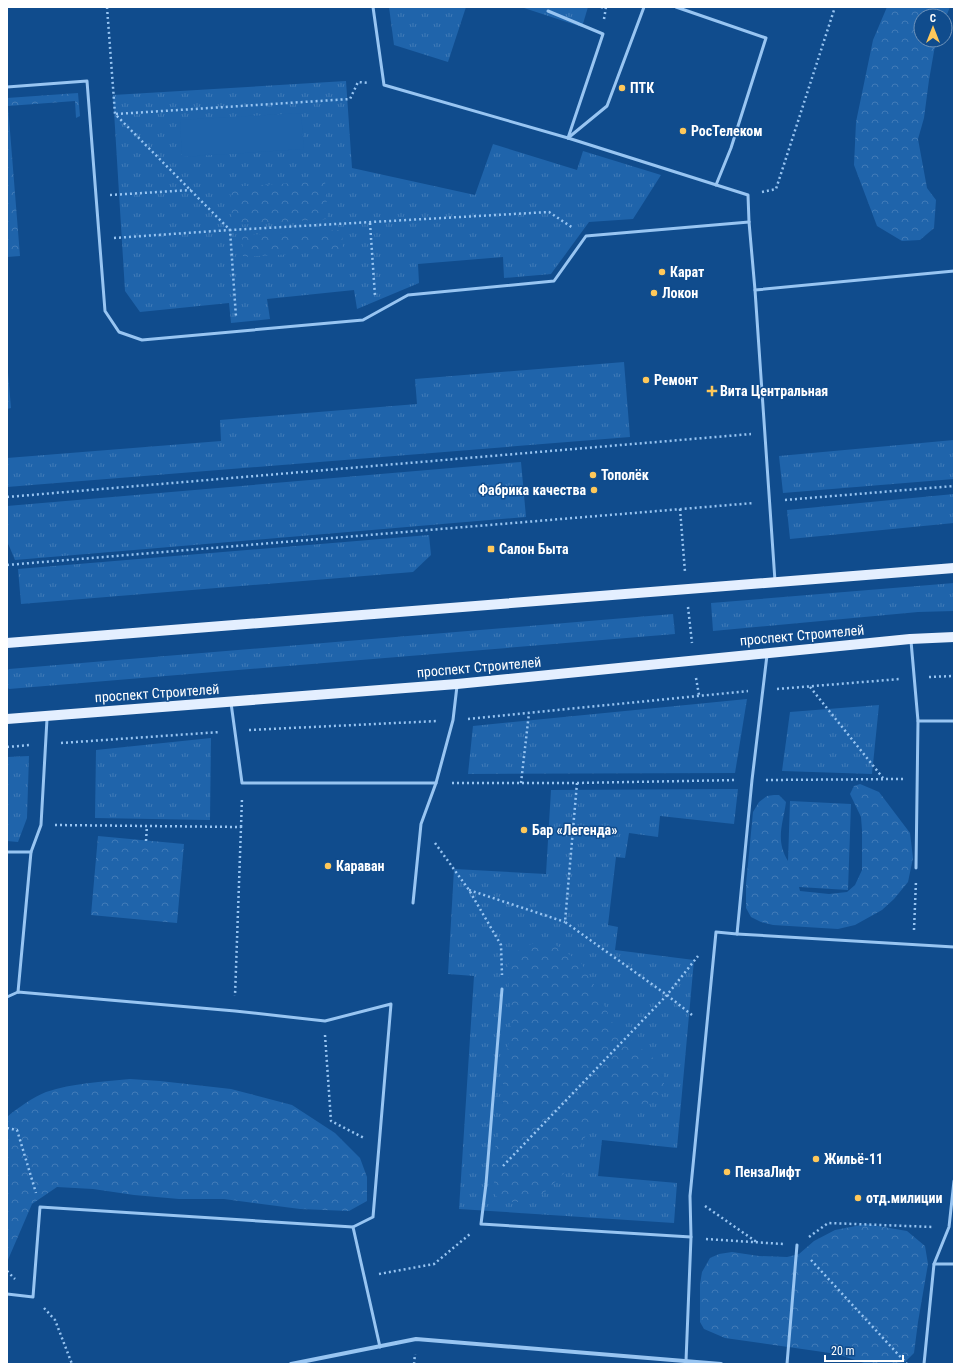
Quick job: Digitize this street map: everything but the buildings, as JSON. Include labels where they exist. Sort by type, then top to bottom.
[{"type":"main road","points":[[7,643],[954,568]]},
{"type":"main road","name":"проспект Строителей","points":[[7,719],[457,684],[910,639],[954,637]]},
{"type":"street","points":[[291,1364],[416,1340],[721,1364]]},
{"type":"lane","points":[[373,7],[384,85],[568,138],[748,196],[748,222],[755,290],[776,583]]},
{"type":"lane","points":[[568,138],[607,106],[644,7]]},
{"type":"lane","points":[[676,7],[766,38],[731,148],[716,185]]},
{"type":"lane","points":[[548,11],[603,34],[568,138]]},
{"type":"lane","points":[[7,87],[87,81],[105,311],[118,332],[142,340],[363,320],[408,295],[554,281],[586,236],[748,222]]},
{"type":"lane","points":[[755,290],[954,271]]},
{"type":"lane","points":[[910,639],[918,721],[916,868]]},
{"type":"lane","points":[[737,934],[752,780],[764,690],[767,653]]},
{"type":"lane","points":[[413,903],[421,824],[436,783],[453,720],[457,684]]},
{"type":"lane","points":[[231,702],[242,783],[436,783]]},
{"type":"lane","points":[[18,992],[30,852],[41,825],[47,716]]},
{"type":"lane","points":[[918,721],[954,721]]},
{"type":"lane","points":[[7,852],[30,852]]},
{"type":"lane","points":[[686,1361],[691,1237],[690,1196],[716,932],[954,947]]},
{"type":"lane","points":[[502,989],[486,1184],[481,1224],[691,1237]]},
{"type":"lane","points":[[7,997],[18,992],[234,1011],[325,1021],[391,1004],[373,1217],[353,1227],[40,1207],[33,1297],[7,1294]]},
{"type":"lane","points":[[924,1364],[934,1264],[949,1227],[954,1181]]},
{"type":"lane","points":[[353,1227],[380,1347]]},
{"type":"lane","points":[[787,1364],[797,1245]]},
{"type":"lane","points":[[934,1264],[954,1264]]},
{"type":"path","points":[[106,7],[115,114],[230,230],[237,332]]},
{"type":"path","points":[[602,7],[606,7]]},
{"type":"path","points":[[748,196],[776,189],[835,7]]},
{"type":"path","points":[[115,114],[350,99],[358,82],[384,85]]},
{"type":"path","points":[[96,196],[191,190]]},
{"type":"path","points":[[100,239],[549,212],[586,236]]},
{"type":"path","points":[[370,222],[376,313]]},
{"type":"path","points":[[7,497],[765,433]]},
{"type":"path","points":[[7,565],[954,486]]},
{"type":"path","points":[[7,747],[236,730],[453,720],[764,690],[954,676]]},
{"type":"path","points":[[810,686],[883,779]]},
{"type":"path","points":[[521,783],[529,713]]},
{"type":"path","points":[[436,783],[577,783],[917,778]]},
{"type":"path","points":[[234,1011],[242,783]]},
{"type":"path","points":[[565,922],[577,783]]},
{"type":"path","points":[[421,824],[469,890],[501,946],[502,989]]},
{"type":"path","points":[[41,825],[241,827]]},
{"type":"path","points":[[146,826],[146,841]]},
{"type":"path","points":[[914,945],[916,868]]},
{"type":"path","points":[[469,890],[565,922],[667,995],[706,1026]]},
{"type":"path","points":[[486,1184],[667,995],[716,932]]},
{"type":"path","points":[[325,1021],[331,1121],[379,1145]]},
{"type":"path","points":[[7,1128],[17,1130],[40,1207]]},
{"type":"path","points":[[690,1196],[759,1243]]},
{"type":"path","points":[[691,1237],[797,1245],[828,1223],[949,1227]]},
{"type":"path","points":[[364,1276],[434,1264],[481,1224]]},
{"type":"path","points":[[797,1245],[907,1364]]},
{"type":"path","points":[[33,1297],[55,1320],[72,1364]]},
{"type":"green space","points":[[389,7],[466,7],[448,62],[394,45]]},
{"type":"green space","points":[[521,7],[588,7],[582,27]]},
{"type":"green space","points":[[887,7],[950,7],[913,8],[913,48],[935,48],[924,118],[918,139],[927,188],[936,200],[934,228],[920,240],[902,241],[877,226],[854,165],[856,122],[873,40]]},
{"type":"green space","points":[[346,81],[352,168],[475,195],[493,144],[577,170],[583,151],[661,175],[633,219],[589,222],[551,274],[504,278],[503,257],[418,264],[419,283],[357,309],[354,290],[267,299],[270,319],[231,323],[229,303],[140,312],[125,291],[113,95]]},
{"type":"green space","points":[[78,93],[80,116],[76,118],[75,101],[8,106],[20,256],[7,257],[7,98]]},
{"type":"green space","points":[[301,113],[304,149],[182,157],[180,120]]},
{"type":"green space","points":[[325,181],[328,219],[232,225],[230,187]]},
{"type":"green space","points":[[342,230],[343,251],[243,257],[242,235]]},
{"type":"green space","points":[[7,361],[11,408],[7,409]]},
{"type":"green space","points":[[624,362],[630,437],[7,487],[7,458],[221,441],[220,420],[417,404],[415,379]]},
{"type":"green space","points":[[954,440],[954,479],[783,493],[779,456]]},
{"type":"green space","points":[[521,462],[526,517],[15,560],[7,541],[7,506]]},
{"type":"green space","points":[[954,494],[954,523],[790,539],[787,510]]},
{"type":"green space","points":[[429,535],[431,555],[413,572],[21,604],[18,569]]},
{"type":"green space","points":[[954,583],[954,611],[918,612],[713,631],[711,603]]},
{"type":"green space","points":[[673,614],[675,634],[9,689],[7,687],[7,671],[9,669]]},
{"type":"green space","points":[[747,699],[735,773],[468,774],[473,726]]},
{"type":"green space","points":[[879,705],[872,774],[782,771],[790,712]]},
{"type":"green space","points":[[211,738],[210,820],[95,818],[96,750]]},
{"type":"green space","points":[[29,756],[27,818],[18,842],[7,841],[7,757]]},
{"type":"green space","points":[[860,784],[879,792],[910,833],[913,858],[908,882],[894,899],[882,910],[855,925],[838,929],[773,925],[761,922],[751,917],[746,908],[746,884],[753,812],[759,802],[767,796],[779,795],[786,802],[781,839],[784,853],[788,861],[790,801],[851,804],[848,890],[799,887],[800,891],[829,894],[847,892],[855,885],[862,870],[861,817],[850,794],[854,786]]},
{"type":"green space","points":[[738,789],[734,824],[660,816],[658,837],[629,833],[625,858],[616,857],[608,925],[618,927],[615,950],[694,960],[677,1148],[602,1140],[598,1176],[677,1183],[674,1223],[459,1209],[474,976],[448,974],[454,869],[546,874],[551,790]]},
{"type":"green space","points":[[98,836],[184,844],[177,923],[91,915]]},
{"type":"green space","points":[[536,942],[553,943],[581,963],[596,988],[615,1028],[658,1062],[664,1076],[664,1086],[659,1096],[650,1103],[636,1108],[618,1107],[604,1110],[591,1127],[564,1173],[543,1194],[524,1202],[504,1202],[496,1196],[491,1162],[503,1115],[503,1077],[511,1028],[508,965],[513,954]]},
{"type":"green space","points":[[130,1079],[231,1089],[292,1105],[335,1133],[360,1158],[367,1177],[367,1201],[349,1211],[300,1209],[224,1199],[179,1199],[134,1195],[93,1189],[57,1187],[32,1204],[7,1262],[7,1117],[15,1110],[46,1092],[77,1085]]},
{"type":"green space","points":[[866,1224],[907,1231],[925,1246],[928,1264],[914,1353],[905,1362],[892,1364],[867,1364],[837,1354],[725,1338],[704,1329],[700,1322],[700,1284],[702,1272],[710,1258],[719,1254],[732,1252],[759,1256],[787,1257],[799,1254],[814,1241],[835,1230]]},
{"type":"place","name":"ПТК","points":[[622,88]]},
{"type":"place","name":"РосТелеком","points":[[683,131]]},
{"type":"place","name":"Карат","points":[[662,272]]},
{"type":"place","name":"Локон","points":[[654,293]]},
{"type":"place","name":"Ремонт","points":[[646,380]]},
{"type":"place","name":"Вита Центральная","points":[[712,391]]},
{"type":"place","name":"Тополёк","points":[[593,475]]},
{"type":"place","name":"Фабрика качества","points":[[594,490]]},
{"type":"place","name":"Салон Быта","points":[[491,549]]},
{"type":"place","name":"Бар «Легенда»","points":[[524,830]]},
{"type":"place","name":"Караван","points":[[328,866]]},
{"type":"place","name":"Жильё-11","points":[[816,1159]]},
{"type":"place","name":"ПензаЛифт","points":[[727,1172]]},
{"type":"place","name":"отд.милиции","points":[[858,1198]]}]
